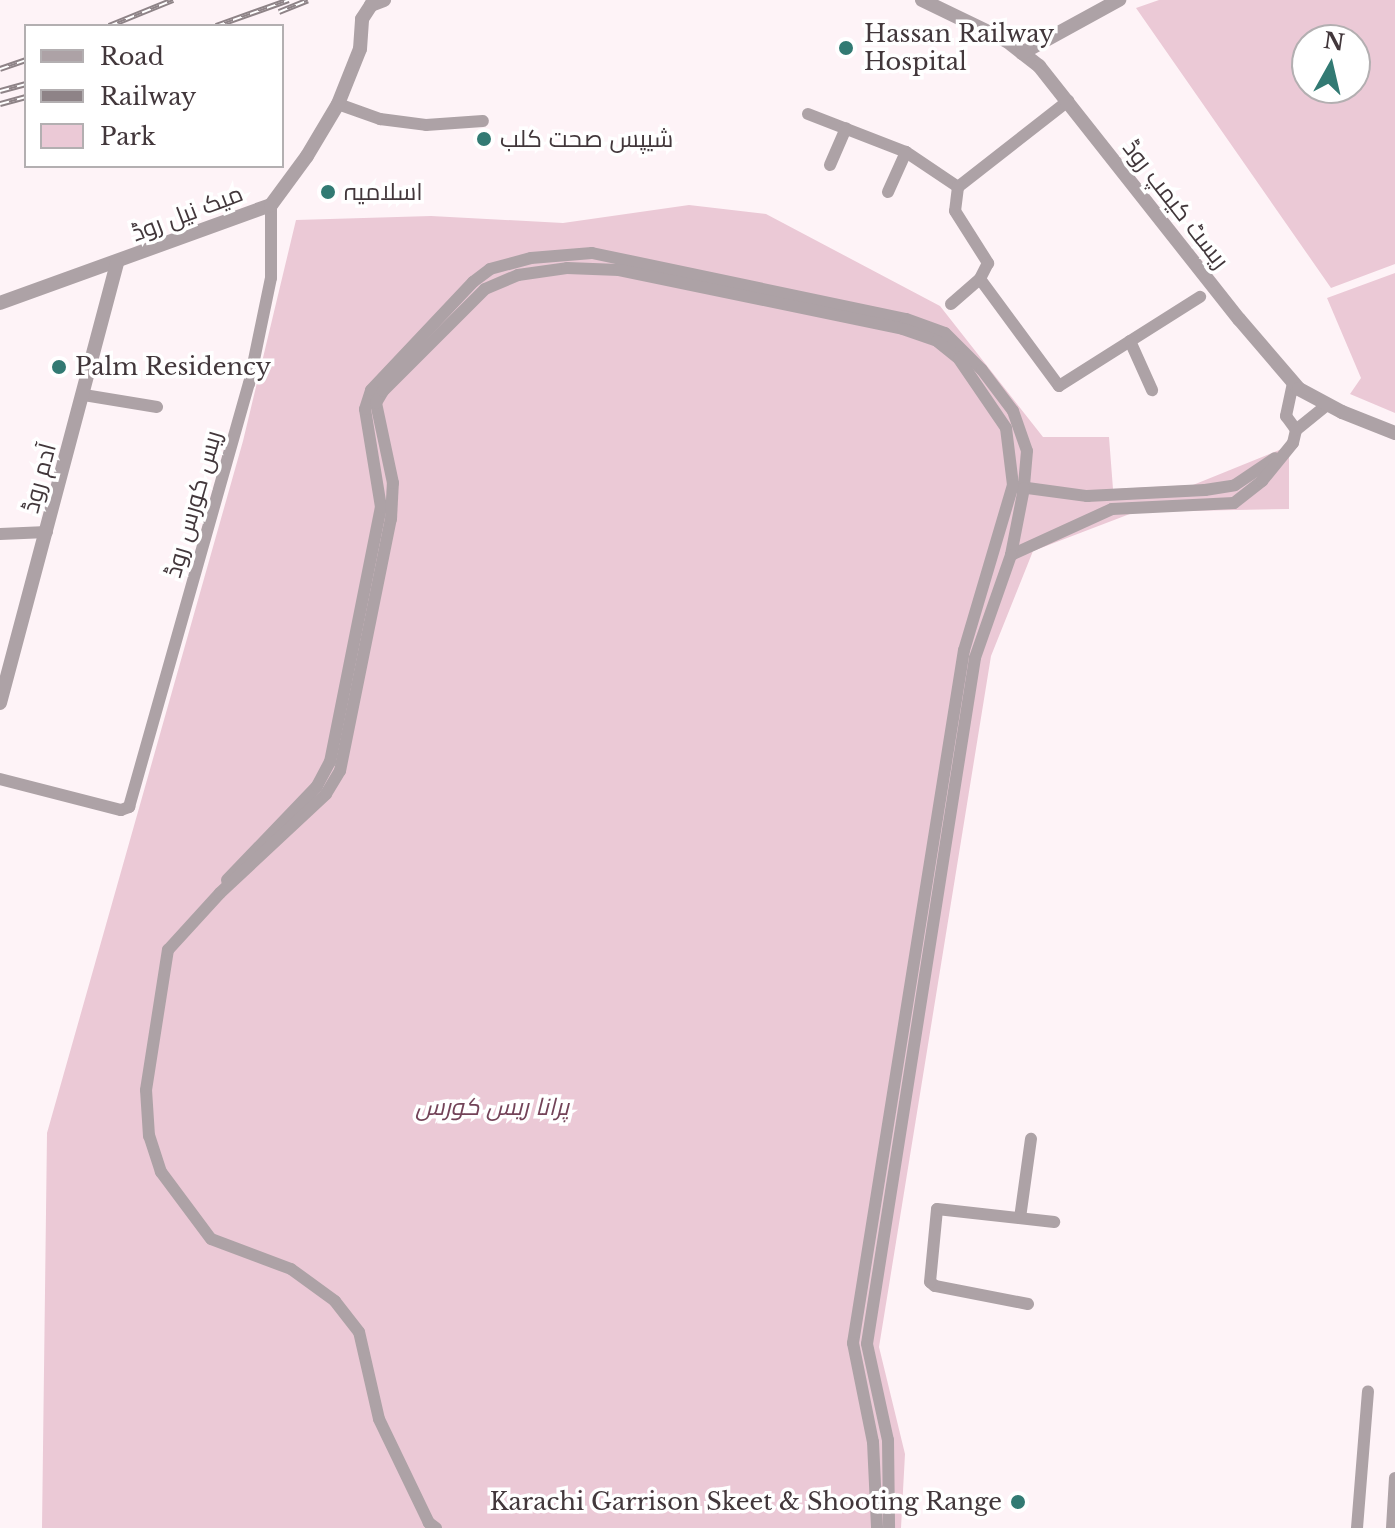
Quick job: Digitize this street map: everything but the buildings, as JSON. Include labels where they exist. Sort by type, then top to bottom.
[{"type":"street","points":[[384,0],[371,5],[362,19],[360,49],[338,104],[380,119],[426,125],[483,121]]},
{"type":"street","name":"ریسٹ کیمپ روڈ","points":[[922,0],[1007,41],[1039,66],[1293,383],[1327,405],[1395,433]]},
{"type":"street","points":[[1022,53],[1119,0]]},
{"type":"street","points":[[951,304],[980,279],[988,263],[955,211],[958,187],[1068,101]]},
{"type":"street","name":"میک نیل روڈ","points":[[0,303],[271,205],[307,156],[338,104]]},
{"type":"street","points":[[808,114],[906,152],[958,187]]},
{"type":"street","points":[[830,165],[846,128]]},
{"type":"street","points":[[888,192],[906,152]]},
{"type":"street","name":"ریس کورس روڈ","points":[[0,779],[126,809],[164,688],[249,384],[271,278],[271,205]]},
{"type":"street","name":"آدم روڈ","points":[[0,703],[117,263]]},
{"type":"street","points":[[436,1528],[429,1523],[379,1419],[359,1332],[335,1301],[291,1269],[211,1239],[161,1172],[149,1136],[146,1090],[168,950],[220,893],[326,794],[340,771],[391,519],[393,483],[376,403],[383,391],[485,289],[530,274],[567,268],[619,270],[903,329],[937,341],[959,359],[1006,428],[1019,486],[1011,555],[975,658],[867,1344],[888,1440],[889,1528]]},
{"type":"street","points":[[980,279],[1059,386],[1200,297]]},
{"type":"street","points":[[1130,341],[1152,390]]},
{"type":"street","points":[[1293,383],[1286,416],[1294,436]]},
{"type":"street","points":[[84,395],[157,407]]},
{"type":"street","points":[[1019,486],[1087,496],[1235,485],[1327,405]]},
{"type":"street","points":[[1011,555],[1112,509],[1234,503],[1262,481],[1294,436]]},
{"type":"street","points":[[877,1528],[873,1442],[853,1343],[964,650],[1019,486]]},
{"type":"street","points":[[0,534],[47,532]]},
{"type":"street","points":[[1020,1218],[1031,1139]]},
{"type":"street","points":[[1028,1304],[935,1286],[930,1282],[937,1209],[1054,1222]]},
{"type":"street","points":[[1357,1528],[1368,1391]]},
{"type":"street","points":[[1392,1528],[1395,1478]]},
{"type":"green space","points":[[1159,0],[1395,0],[1395,264],[1331,288],[1136,8]]},
{"type":"green space","name":"پرانا ریس کورس","points":[[689,205],[766,214],[940,306],[1043,437],[1109,437],[1113,489],[1193,485],[1289,446],[1289,509],[1135,512],[1033,551],[991,656],[879,1347],[905,1454],[901,1528],[42,1528],[47,1133],[243,441],[296,220],[431,216],[563,223]]},
{"type":"green space","points":[[1395,273],[1395,413],[1350,394],[1361,378],[1327,298]]},
{"type":"railway","points":[[114,24],[173,0]]},
{"type":"railway","points":[[222,24],[289,0]]},
{"type":"railway","points":[[279,12],[308,0]]},
{"type":"railway","points":[[0,69],[24,61]]},
{"type":"railway","points":[[0,91],[24,85]]},
{"type":"railway","points":[[0,104],[24,98]]},
{"type":"place","name":"Hassan Railway Hospital","points":[[846,48]]},
{"type":"place","name":"شیپس صحت کلب","points":[[484,139]]},
{"type":"place","name":"اسلامیہ","points":[[328,192]]},
{"type":"place","name":"Palm Residency","points":[[59,367]]},
{"type":"place","name":"Karachi Garrison Skeet & Shooting Range","points":[[1018,1502]]}]
